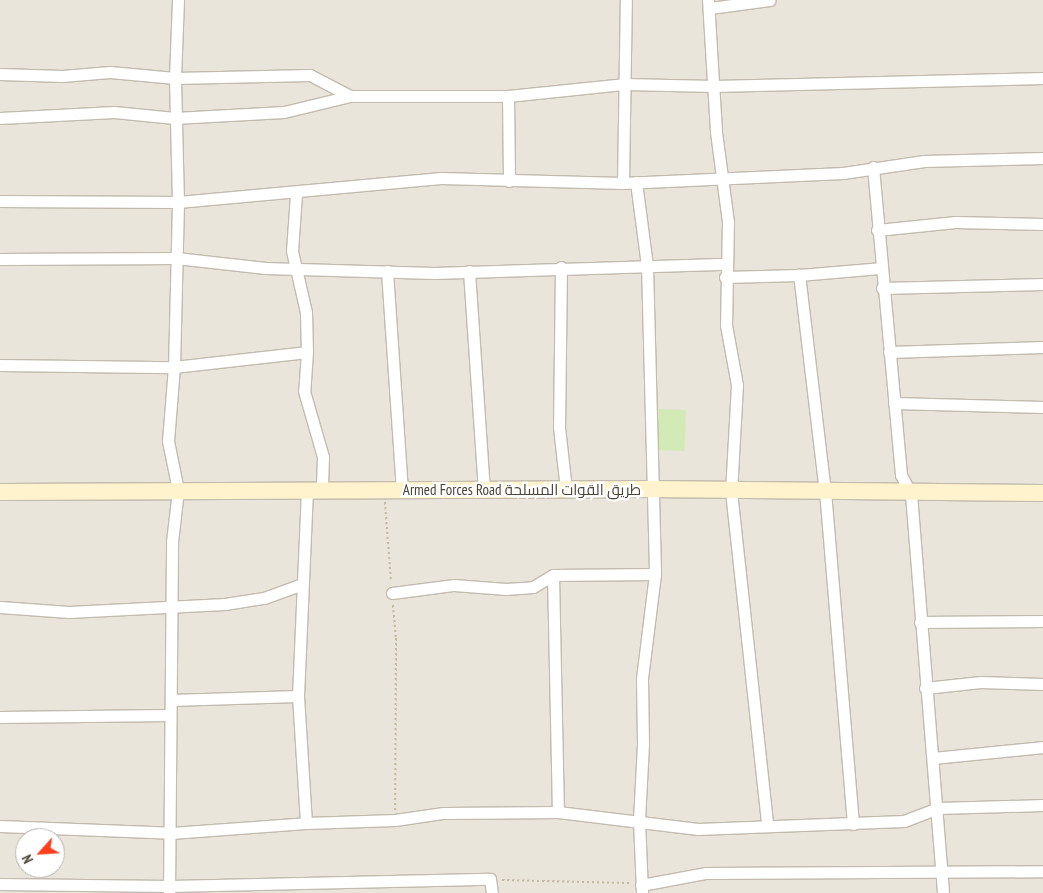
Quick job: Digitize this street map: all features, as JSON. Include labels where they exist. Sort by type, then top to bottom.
[{"type":"street","points":[[170,889],[169,715],[171,700],[172,542],[178,490],[168,441],[174,367],[178,202],[174,78],[178,0]]},
{"type":"street","points":[[623,183],[626,0]]},
{"type":"street","points":[[768,824],[731,491],[737,385],[726,325],[725,277],[729,231],[716,132],[709,4],[770,0]]},
{"type":"street","points":[[0,74],[62,76],[110,72],[174,78],[310,75],[350,96]]},
{"type":"street","points":[[0,118],[114,112],[175,118],[284,112],[350,96],[508,96],[625,84],[714,86],[1043,78]]},
{"type":"street","points":[[508,96],[509,181]]},
{"type":"street","points":[[0,201],[178,202],[296,194],[441,178],[623,183],[843,173],[873,167],[924,161],[1043,158]]},
{"type":"street","points":[[873,167],[880,268],[901,476],[911,494],[925,688],[934,758],[943,893]]},
{"type":"street","points":[[636,182],[647,265],[651,489],[655,574],[642,671],[639,820],[642,889],[705,873],[941,870],[1043,871]]},
{"type":"street","points":[[296,194],[292,251],[306,312],[308,352],[304,391],[323,457],[314,490],[300,585],[298,696],[306,822]]},
{"type":"street","points":[[877,230],[956,222],[1043,224]]},
{"type":"street","points":[[0,259],[176,258],[233,266],[434,274],[561,267],[727,264]]},
{"type":"street","points":[[561,267],[559,427],[566,490]]},
{"type":"street","points":[[725,277],[799,275],[880,268]]},
{"type":"street","points":[[386,271],[394,490]]},
{"type":"street","points":[[470,271],[484,490]]},
{"type":"street","points":[[799,275],[825,492],[853,824]]},
{"type":"street","points":[[882,288],[1043,284]]},
{"type":"street","points":[[889,352],[1043,347]]},
{"type":"street","points":[[0,365],[174,367],[308,352]]},
{"type":"street","points":[[894,403],[1043,407]]},
{"type":"street","name":"Armed Forces Road طريق القوات المسلحة","points":[[0,492],[651,489],[911,494],[1043,493]]},
{"type":"street","points":[[392,593],[454,585],[506,589],[533,587],[554,576],[655,574]]},
{"type":"street","points":[[554,576],[558,812]]},
{"type":"street","points":[[0,607],[69,612],[172,608],[264,598],[300,585]]},
{"type":"street","points":[[920,622],[1043,621]]},
{"type":"street","points":[[925,688],[981,682],[1043,684]]},
{"type":"street","points":[[171,700],[298,696]]},
{"type":"street","points":[[0,717],[169,715]]},
{"type":"street","points":[[934,758],[1043,747]]},
{"type":"street","points":[[0,826],[171,833],[306,822],[395,820],[442,813],[558,812],[639,820],[667,827],[698,829],[768,824],[853,824],[904,821],[938,808],[1043,806]]},
{"type":"street","points":[[0,884],[170,889],[490,879],[492,893]]},
{"type":"path","points":[[394,490],[384,512],[396,638],[395,820]]},
{"type":"path","points":[[490,879],[642,889]]},
{"type":"shaded area","points":[[0,0],[1043,0],[1043,893],[0,893]]},
{"type":"green space","points":[[655,409],[686,410],[685,451],[654,450]]}]
